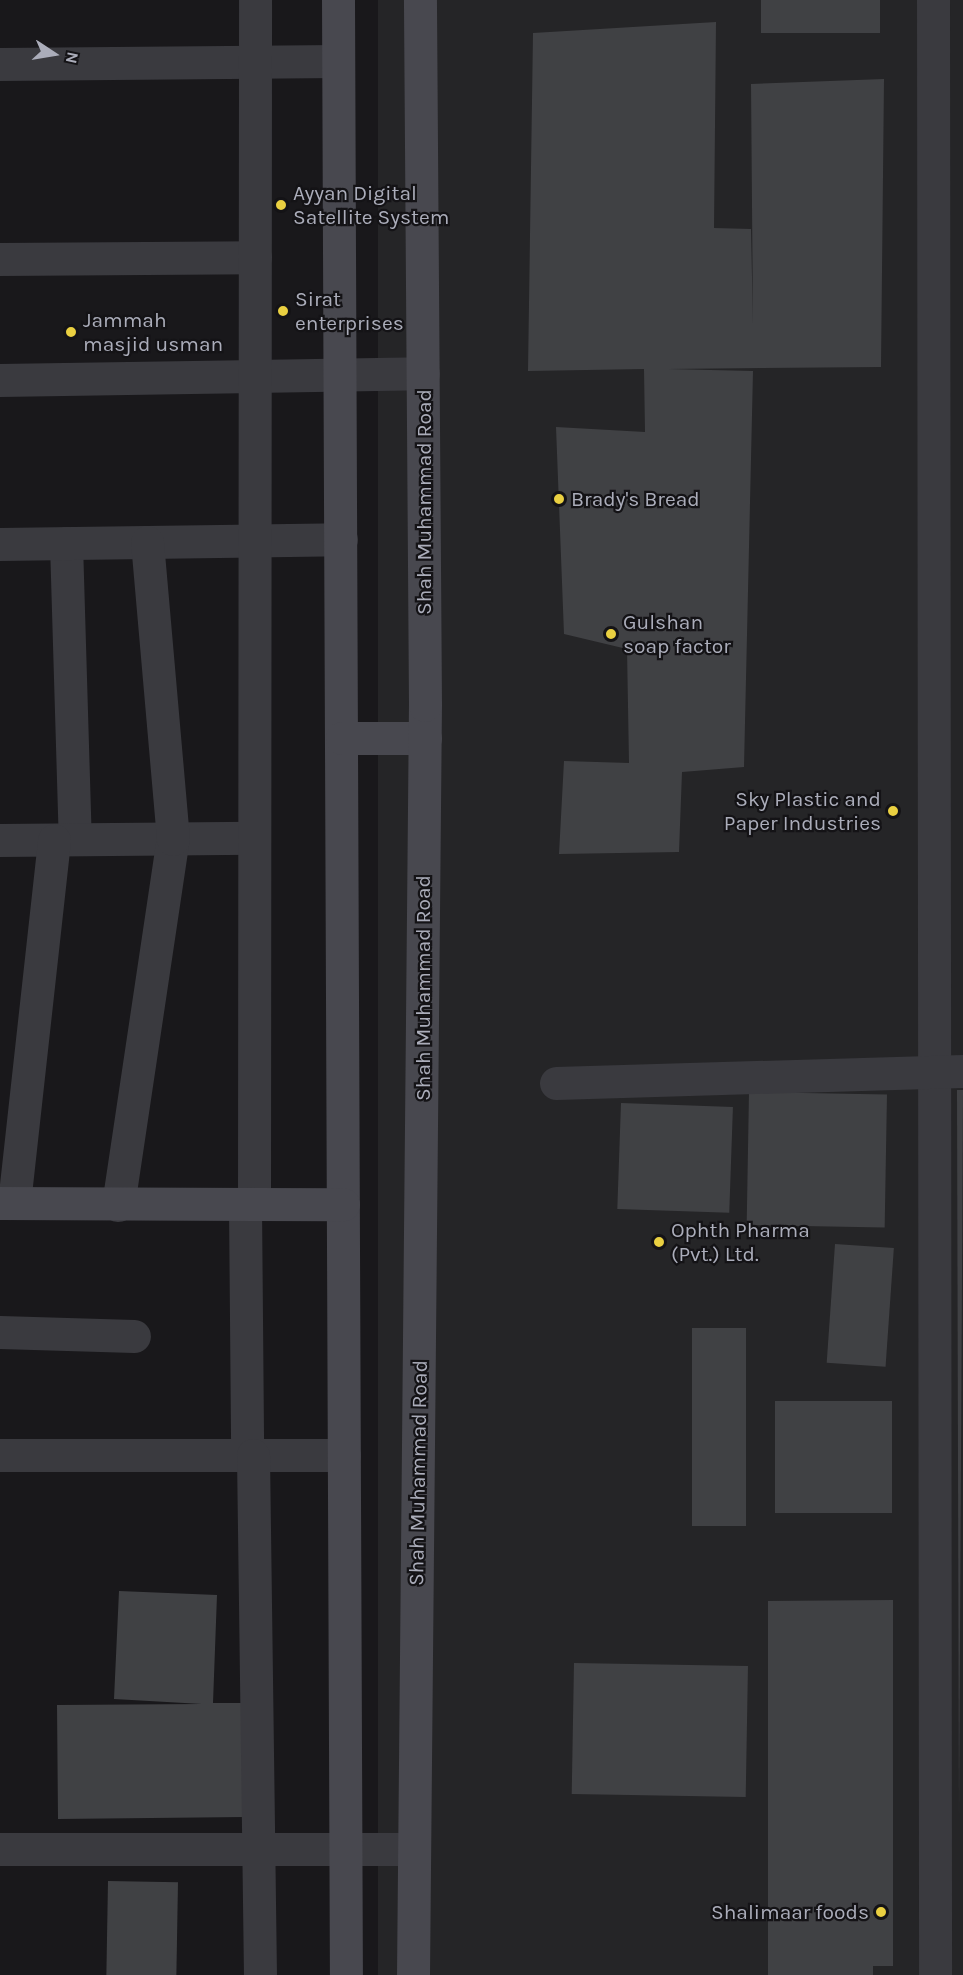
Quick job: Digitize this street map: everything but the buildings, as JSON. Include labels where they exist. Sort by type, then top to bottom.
[{"type":"street","points":[[255,0],[254,838],[250,1455],[261,1975]]},
{"type":"street","points":[[338,0],[346,1975]]},
{"type":"street","name":"Shah Muhammad Road","points":[[413,1975],[425,738],[420,0]]},
{"type":"street","points":[[933,0],[948,1071],[935,1975]]},
{"type":"street","points":[[0,64],[338,61]]},
{"type":"street","points":[[0,259],[255,257]]},
{"type":"street","points":[[0,380],[423,373]]},
{"type":"street","points":[[0,544],[341,539]]},
{"type":"street","points":[[118,1205],[173,839],[147,542]]},
{"type":"street","points":[[66,543],[65,839],[7,1203],[343,1204]]},
{"type":"street","points":[[342,738],[425,738]]},
{"type":"street","points":[[0,840],[254,838]]},
{"type":"street","points":[[556,1083],[948,1071]]},
{"type":"street","points":[[0,1332],[134,1336]]},
{"type":"street","points":[[0,1455],[344,1455]]},
{"type":"street","points":[[0,1849],[345,1852],[414,1849]]},
{"type":"shaded area","points":[[378,0],[963,0],[963,1975],[378,1975]]},
{"type":"place","name":"Ayyan Digital Satellite System","points":[[281,205]]},
{"type":"place","name":"Sirat enterprises","points":[[283,311]]},
{"type":"place","name":"Jammah masjid usman","points":[[71,332]]},
{"type":"place","name":"Brady's Bread","points":[[559,499]]},
{"type":"place","name":"Gulshan soap factor","points":[[611,634]]},
{"type":"place","name":"Sky Plastic and Paper Industries","points":[[893,811]]},
{"type":"place","name":"Ophth Pharma (Pvt.) Ltd.","points":[[659,1242]]},
{"type":"place","name":"Shalimaar foods","points":[[881,1912]]}]
